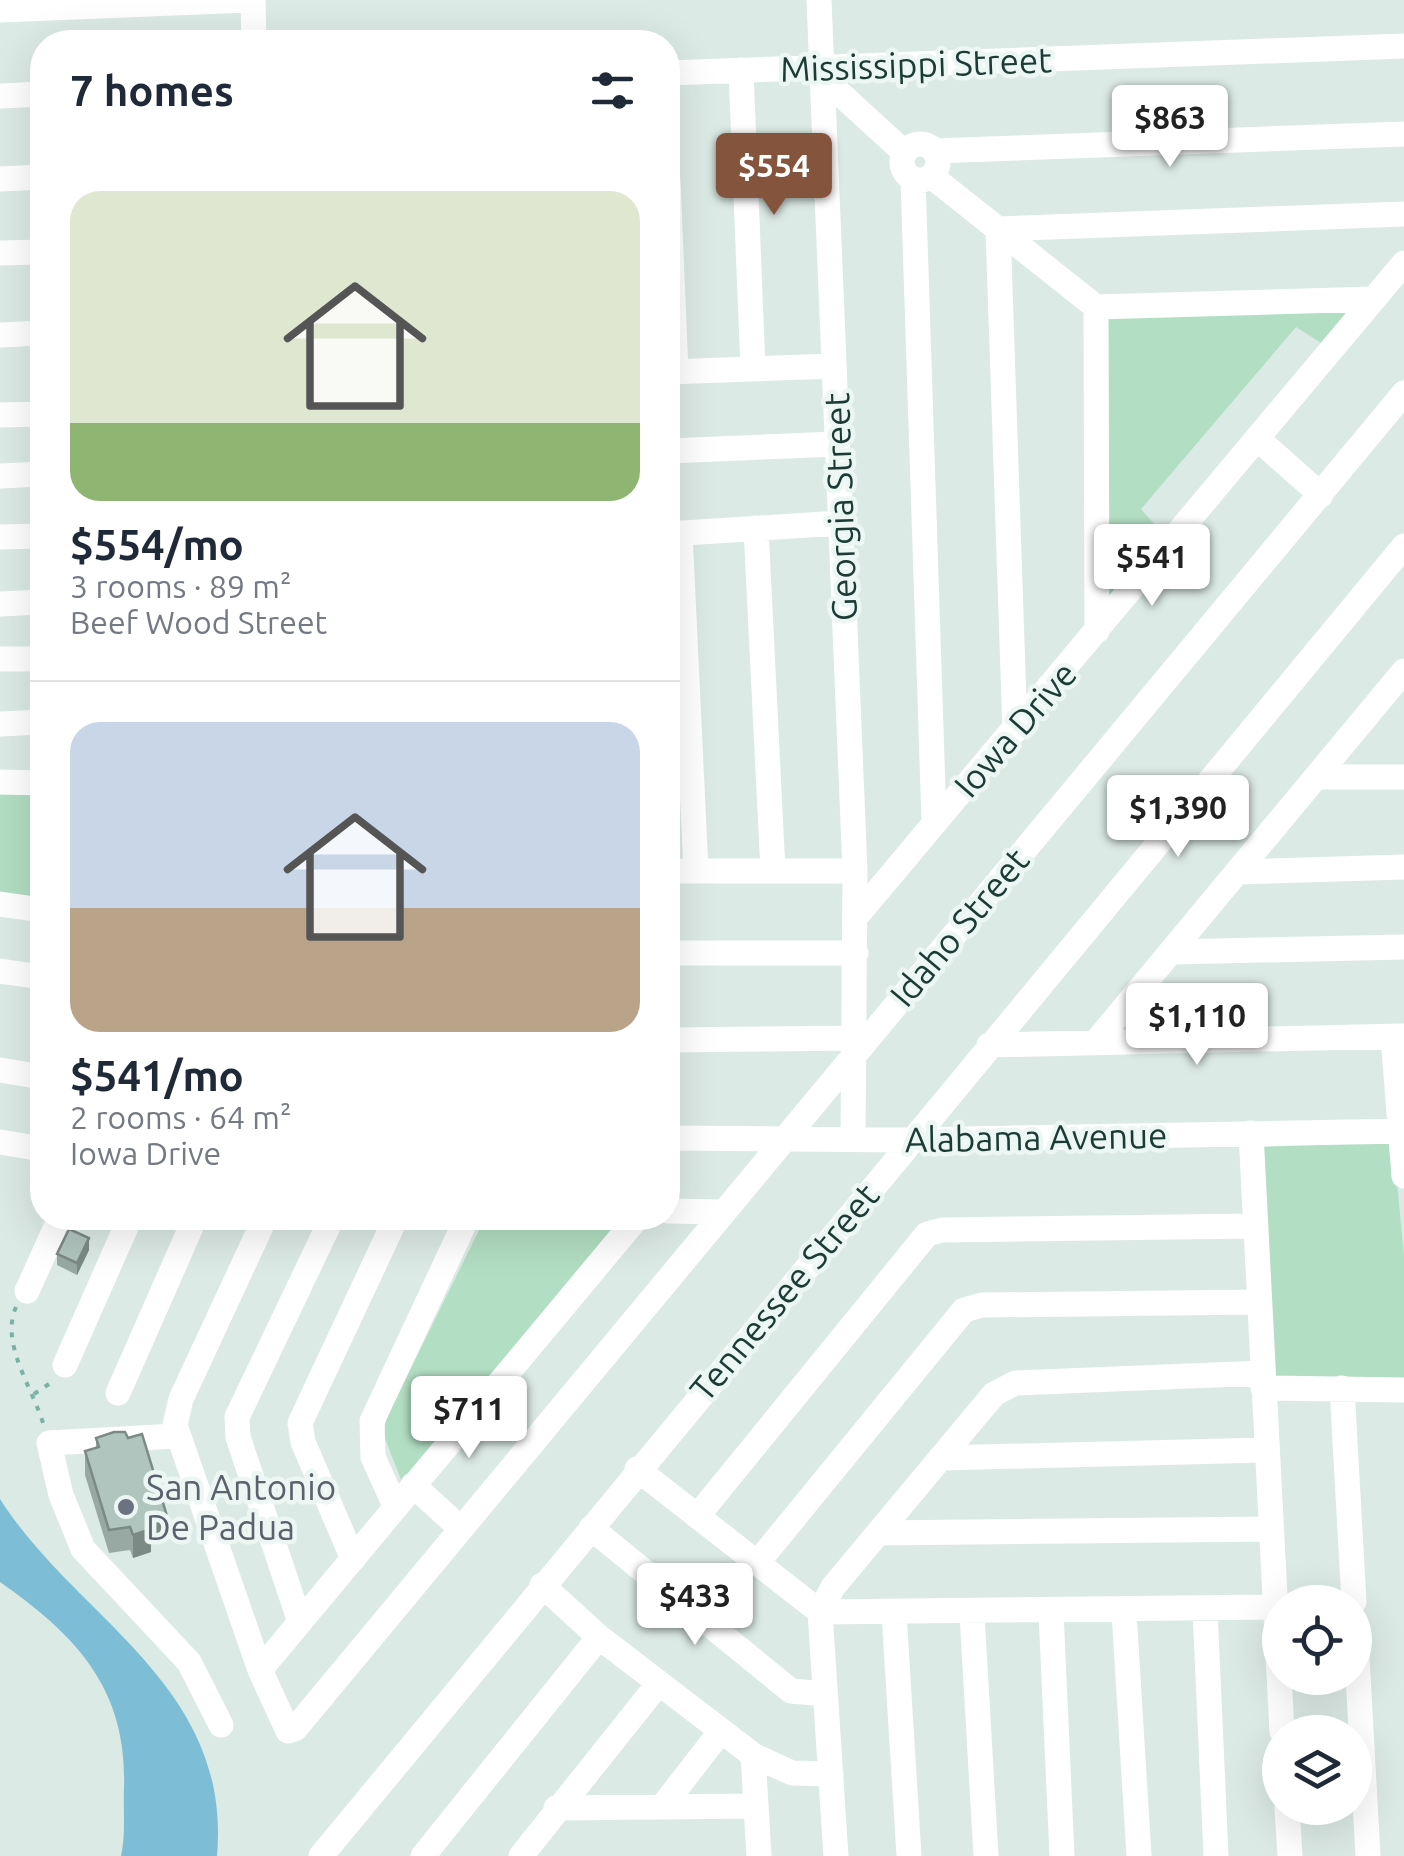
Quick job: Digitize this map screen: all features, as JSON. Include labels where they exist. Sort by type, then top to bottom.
[{"type":"street","points":[[0,10],[52,4],[250,0],[253,30]]},
{"type":"street","name":"Georgia Street","points":[[820,0],[855,872],[861,1139]]},
{"type":"street","name":"Mississippi Street","points":[[680,72],[822,72],[1404,46]]},
{"type":"street","points":[[740,70],[753,368]]},
{"type":"street","points":[[822,72],[905,152],[903,168],[1404,134]]},
{"type":"street","points":[[0,96],[30,95]]},
{"type":"street","points":[[926,169],[1096,306],[1374,300]]},
{"type":"street","points":[[926,169],[934,821]]},
{"type":"street","points":[[0,178],[30,177]]},
{"type":"street","points":[[998,230],[1404,214]]},
{"type":"street","points":[[998,230],[1015,731]]},
{"type":"street","points":[[0,253],[30,252]]},
{"type":"street","name":"Iowa Drive","points":[[855,918],[1404,263]]},
{"type":"street","points":[[1096,306],[1098,632]]},
{"type":"street","points":[[0,335],[30,334]]},
{"type":"street","points":[[680,372],[834,366]]},
{"type":"street","name":"Idaho Street","points":[[260,1670],[288,1731],[295,1729],[783,1139],[856,1036],[1404,394]]},
{"type":"street","points":[[0,415],[30,414]]},
{"type":"street","points":[[1258,439],[1320,495]]},
{"type":"street","points":[[680,451],[837,444]]},
{"type":"street","points":[[0,476],[30,475]]},
{"type":"street","points":[[680,534],[840,524]]},
{"type":"street","points":[[756,528],[773,871]]},
{"type":"street","points":[[0,537],[30,536]]},
{"type":"street","name":"Tennessee Street","points":[[321,1856],[910,1140],[1402,554]]},
{"type":"street","points":[[0,604],[30,603]]},
{"type":"street","points":[[680,626],[696,871]]},
{"type":"street","points":[[0,660],[30,659]]},
{"type":"street","points":[[1095,1042],[1404,671]]},
{"type":"street","points":[[0,724],[30,723]]},
{"type":"street","points":[[1316,777],[1404,777]]},
{"type":"street","points":[[0,782],[30,783]]},
{"type":"street","points":[[1237,872],[1404,867]]},
{"type":"street","points":[[680,871],[855,872]]},
{"type":"street","points":[[0,904],[30,908]]},
{"type":"street","points":[[1170,952],[1404,947]]},
{"type":"street","points":[[680,953],[856,953]]},
{"type":"street","points":[[0,971],[30,976]]},
{"type":"street","points":[[680,1040],[856,1036]]},
{"type":"street","points":[[989,1045],[1399,1036],[1404,1176]]},
{"type":"street","points":[[0,1070],[30,1075]]},
{"type":"street","name":"Alabama Avenue","points":[[680,1138],[910,1140],[1402,1132]]},
{"type":"street","points":[[1251,1133],[1273,1585]]},
{"type":"street","points":[[0,1142],[30,1147]]},
{"type":"street","points":[[680,1212],[721,1212]]},
{"type":"street","points":[[699,1514],[927,1234],[942,1230],[1255,1226]]},
{"type":"street","points":[[27,1291],[55,1230]]},
{"type":"street","points":[[65,1365],[125,1230]]},
{"type":"street","points":[[118,1393],[190,1230]]},
{"type":"street","points":[[259,1230],[180,1400],[176,1436],[260,1670]]},
{"type":"street","points":[[300,1622],[238,1437],[237,1417],[326,1230]]},
{"type":"street","points":[[353,1559],[303,1442],[300,1424],[390,1230]]},
{"type":"street","points":[[395,1506],[369,1442],[372,1422],[461,1230]]},
{"type":"street","points":[[260,1670],[626,1230]]},
{"type":"street","points":[[758,1562],[964,1310],[982,1305],[1259,1302]]},
{"type":"street","points":[[836,1856],[820,1612],[833,1586],[1006,1385],[1263,1381],[1404,1390]]},
{"type":"street","points":[[1342,1388],[1353,1585]]},
{"type":"street","points":[[176,1436],[49,1443],[60,1495],[83,1549],[188,1662],[220,1724]]},
{"type":"street","points":[[940,1458],[1265,1450]]},
{"type":"street","points":[[637,1469],[820,1612],[972,1614],[1262,1608]]},
{"type":"street","points":[[414,1485],[460,1528]]},
{"type":"street","points":[[591,1528],[791,1691],[825,1694]]},
{"type":"street","points":[[878,1533],[1271,1529]]},
{"type":"street","points":[[542,1586],[599,1637],[753,1755],[792,1772],[831,1774]]},
{"type":"street","points":[[1205,1609],[1216,1856]]},
{"type":"street","points":[[1051,1612],[1062,1856]]},
{"type":"street","points":[[1124,1612],[1140,1856]]},
{"type":"street","points":[[894,1613],[909,1856]]},
{"type":"street","points":[[972,1614],[986,1856]]},
{"type":"street","points":[[423,1856],[599,1637]]},
{"type":"street","points":[[520,1856],[659,1683]]},
{"type":"street","points":[[1359,1695],[1368,1856]]},
{"type":"street","points":[[662,1807],[721,1731]]},
{"type":"street","points":[[753,1755],[760,1856]]},
{"type":"street","points":[[556,1808],[756,1806]]},
{"type":"street","points":[[1288,1825],[1290,1856]]},
{"type":"path","points":[[27,1291],[6,1330],[12,1354],[34,1394],[49,1443]]},
{"type":"green space","points":[[1350,309],[1321,343],[1296,327],[1141,509],[1164,535],[1105,607],[1105,316]]},
{"type":"green space","points":[[0,791],[30,791],[30,899],[0,894]]},
{"type":"green space","points":[[1393,1142],[1404,1255],[1404,1380],[1273,1380],[1264,1147]]},
{"type":"green space","points":[[479,1230],[614,1230],[402,1482],[384,1436],[386,1419]]},
{"type":"water","points":[[0,1499],[32,1542],[143,1658],[175,1699],[200,1745],[215,1796],[217,1856],[121,1856],[123,1752],[117,1721],[92,1668],[74,1645],[0,1582]]},
{"type":"building","points":[[69,1230],[89,1238],[77,1263],[57,1254]]},
{"type":"building","name":"San Antonio De Padua","points":[[125,1432],[128,1438],[142,1434],[167,1516],[148,1521],[151,1529],[133,1535],[130,1527],[109,1530],[85,1451],[99,1447],[96,1438]]},
{"type":"place","name":"San Antonio De Padua","points":[[126,1507]]}]
